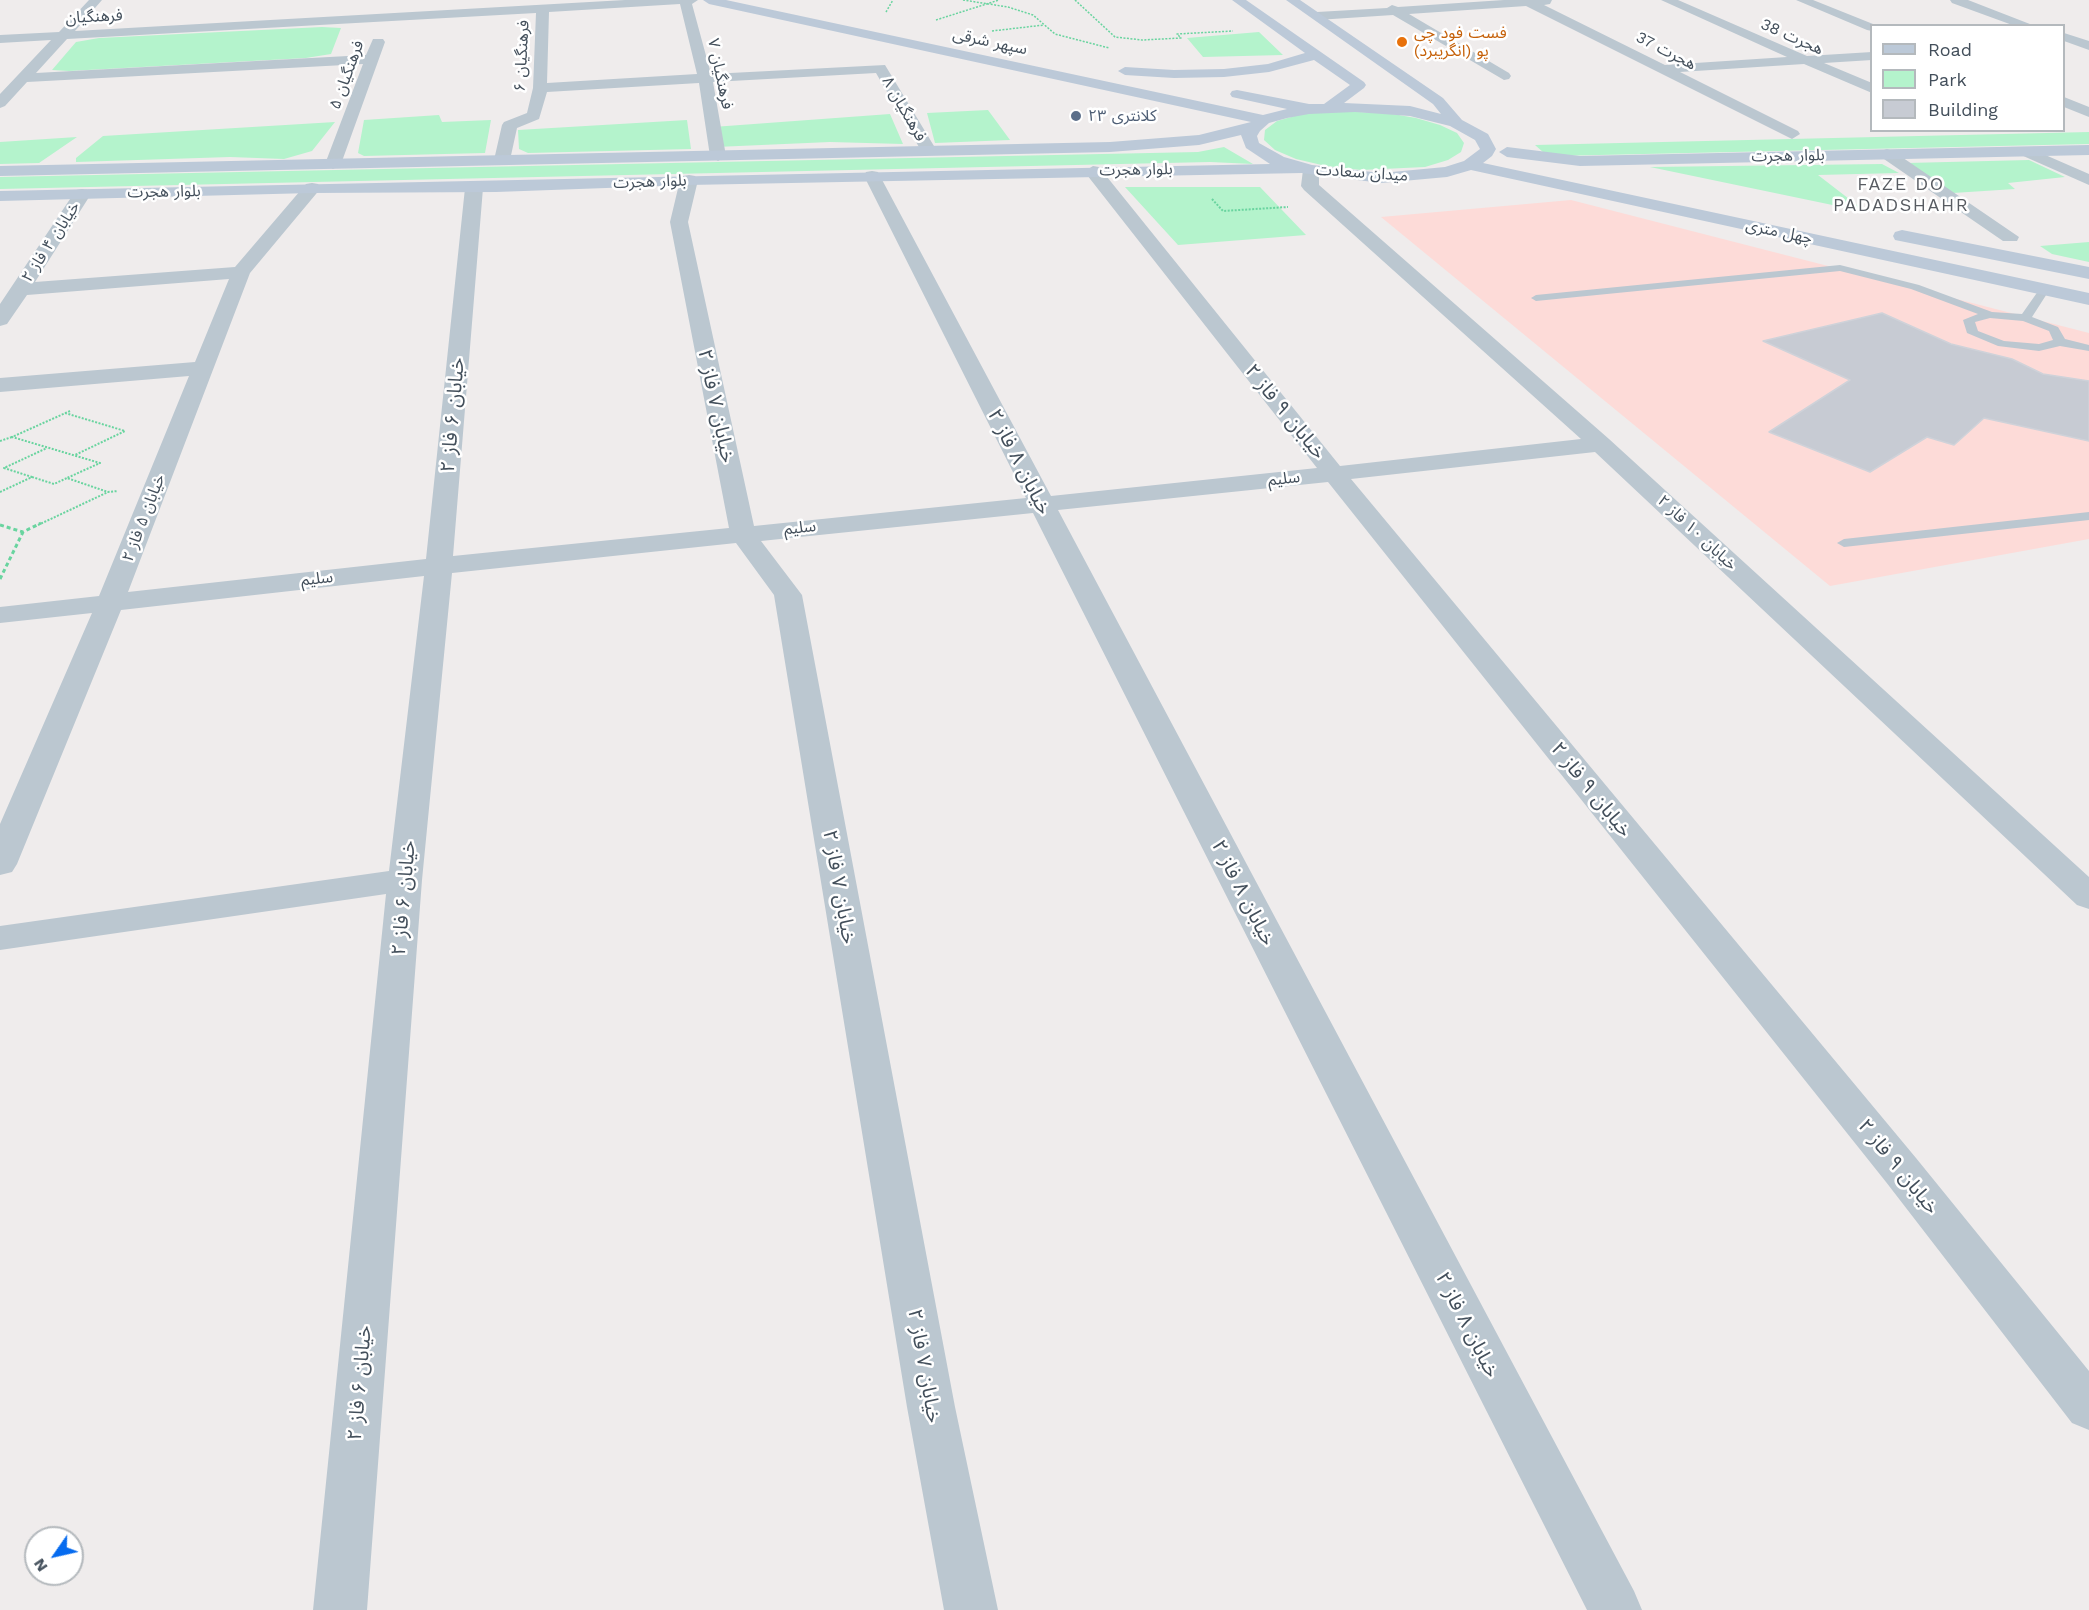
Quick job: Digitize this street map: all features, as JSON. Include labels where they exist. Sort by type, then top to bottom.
[{"type":"main road","name":"سپهر شرقی","points":[[709,0],[1169,99],[1259,124]]},
{"type":"main road","points":[[1238,0],[1315,55],[1372,86]]},
{"type":"main road","points":[[1292,0],[1438,101],[1460,124],[1482,137],[1489,145],[1636,183]]},
{"type":"main road","points":[[1169,99],[1194,97],[1205,89],[1119,69],[1182,74],[1248,71],[1287,64],[1315,55]]},
{"type":"main road","points":[[1328,108],[1372,86],[1399,84],[1406,79]]},
{"type":"main road","points":[[1227,92],[1309,109]]},
{"type":"main road","points":[[1259,124],[1309,109],[1355,107],[1410,111],[1460,124]]},
{"type":"main road","name":"بلوار هجرت","points":[[0,171],[1159,145],[1199,140],[1259,124]]},
{"type":"main road","name":"میدان سعادت","points":[[1259,124],[1250,136],[1252,144],[1262,153],[1305,169],[1345,175],[1404,177],[1447,172],[1470,165],[1489,145]]},
{"type":"main road","name":"بلوار هجرت","points":[[1756,135],[1798,134]]},
{"type":"main road","name":"بلوار هجرت","points":[[1489,145],[1554,159],[1580,160],[2089,150]]},
{"type":"main road","name":"چهل متری","points":[[1470,165],[2089,298]]},
{"type":"main road","name":"بلوار هجرت","points":[[0,196],[312,188],[474,188],[689,180],[1185,169],[1305,169]]},
{"type":"main road","points":[[1880,231],[2089,273]]},
{"type":"street","points":[[0,103],[96,0]]},
{"type":"street","name":"فرهنگیان ۵","points":[[333,164],[387,17],[398,0]]},
{"type":"street","name":"فرهنگیان ۷","points":[[684,0],[705,78],[718,156]]},
{"type":"street","name":"فرهنگیان","points":[[0,39],[692,0]]},
{"type":"street","points":[[1376,0],[1504,76]]},
{"type":"street","name":"هجرت 38","points":[[1667,0],[1870,88]]},
{"type":"street","points":[[1802,0],[1870,26]]},
{"type":"street","points":[[1956,0],[2023,24]]},
{"type":"street","points":[[1317,16],[1527,1],[1561,1]]},
{"type":"street","name":"هجرت 37","points":[[1527,1],[1798,134]]},
{"type":"street","points":[[240,25],[251,8]]},
{"type":"street","name":"فرهنگیان ۶","points":[[502,160],[510,125],[534,116],[540,88],[543,8]]},
{"type":"street","points":[[2065,37],[2089,46]]},
{"type":"street","points":[[1663,69],[1870,56]]},
{"type":"street","points":[[23,78],[372,59]]},
{"type":"street","name":"فرهنگیان ۸","points":[[705,78],[880,68],[928,151]]},
{"type":"street","points":[[540,88],[705,78]]},
{"type":"street","points":[[2065,102],[2089,112]]},
{"type":"street","points":[[2027,152],[2089,180]]},
{"type":"street","points":[[1887,154],[2010,237]]},
{"type":"street","name":"خیابان ۱۰ فاز ۲","points":[[1305,169],[1310,186],[1601,444],[2089,897]]},
{"type":"street","name":"خیابان ۹ فاز ۲","points":[[1093,171],[1334,474],[1893,1161],[2089,1408]]},
{"type":"street","name":"خیابان ۸ فاز ۲","points":[[872,176],[1615,1610]]},
{"type":"street","name":"خیابان ۷ فاز ۲","points":[[689,180],[679,222],[743,534],[788,595],[931,1407],[971,1610]]},
{"type":"street","name":"خیابان ۵ فاز ۲","points":[[0,864],[111,601],[241,272],[312,188]]},
{"type":"street","name":"خیابان ۶ فاز ۲","points":[[340,1610],[405,880],[474,188]]},
{"type":"street","name":"خیابان ۴ فاز ۲","points":[[0,320],[82,194]]},
{"type":"street","points":[[21,289],[241,272]]},
{"type":"street","points":[[0,385],[202,368]]},
{"type":"street","name":"سلیم","points":[[0,615],[438,566],[1334,474],[1601,444]]},
{"type":"street","points":[[0,938],[405,880]]},
{"type":"lane","points":[[1536,298],[1840,268],[1915,287],[1990,315],[2025,318],[2054,329],[2060,342]]},
{"type":"lane","points":[[2025,318],[2045,289]]},
{"type":"lane","points":[[1990,315],[1968,320],[1973,333],[2002,344],[2039,348],[2060,342],[2089,348]]},
{"type":"lane","points":[[1844,543],[2089,516]]},
{"type":"path","points":[[963,0],[1033,15],[1055,34],[1116,50]]},
{"type":"path","points":[[936,21],[999,0]]},
{"type":"path","points":[[1075,0],[1115,37],[1142,40],[1181,38],[1177,34],[1241,30]]},
{"type":"path","points":[[991,31],[1045,25]]},
{"type":"path","points":[[1185,169],[1223,211],[1330,204]]},
{"type":"path","points":[[0,441],[81,406],[97,377]]},
{"type":"path","points":[[65,413],[125,431],[74,455]]},
{"type":"path","points":[[12,437],[100,463],[54,484],[4,468],[48,448]]},
{"type":"path","points":[[0,492],[32,477]]},
{"type":"path","points":[[67,478],[108,492]]},
{"type":"path","points":[[0,579],[22,532],[108,492],[156,488]]},
{"type":"path","points":[[0,525],[22,532]]},
{"type":"shaded area","points":[[1571,200],[2089,333],[2089,539],[1830,586],[1381,217]]},
{"type":"green space","points":[[341,28],[331,54],[306,58],[69,71],[52,70],[76,42],[99,38]]},
{"type":"green space","points":[[1259,32],[1283,55],[1203,57],[1187,38]]},
{"type":"green space","points":[[988,110],[1010,140],[935,143],[927,113]]},
{"type":"green space","points":[[1326,111],[1387,113],[1416,118],[1457,133],[1464,143],[1461,152],[1448,160],[1425,167],[1361,170],[1326,166],[1296,159],[1275,150],[1264,140],[1265,130],[1277,121]]},
{"type":"green space","points":[[890,114],[903,144],[830,142],[716,147],[713,127]]},
{"type":"green space","points":[[439,115],[442,122],[491,120],[485,153],[364,156],[358,153],[364,120]]},
{"type":"green space","points":[[687,120],[691,149],[528,153],[519,149],[518,130]]},
{"type":"green space","points":[[335,122],[312,151],[284,159],[230,157],[76,162],[76,158],[103,136]]},
{"type":"green space","points":[[2089,132],[2089,144],[1555,156],[1544,153],[1535,145]]},
{"type":"green space","points":[[77,137],[39,163],[0,164],[0,142]]},
{"type":"green space","points":[[1224,147],[1253,164],[1210,162],[0,189],[0,177],[1198,152]]},
{"type":"green space","points":[[2029,160],[2065,177],[2008,183],[2015,189],[1953,193],[1907,163]]},
{"type":"green space","points":[[1882,164],[1899,173],[1818,175],[1866,212],[1650,167]]},
{"type":"green space","points":[[1125,187],[1260,187],[1306,235],[1178,245]]},
{"type":"green space","points":[[2089,242],[2089,262],[2052,254],[2040,246]]},
{"type":"building","points":[[1882,313],[1951,344],[2012,359],[2043,374],[2089,381],[2089,441],[1984,418],[1954,445],[1927,437],[1870,472],[1769,432],[1850,380],[1763,341]]},
{"type":"place","name":"فست فود چی پو (انگریبرد)","points":[[1402,42]]},
{"type":"place","name":"کلانتری ۲۳","points":[[1076,116]]},
{"type":"district","name":"FAZE DO PADADSHAHR","points":[[1901,195]]}]
